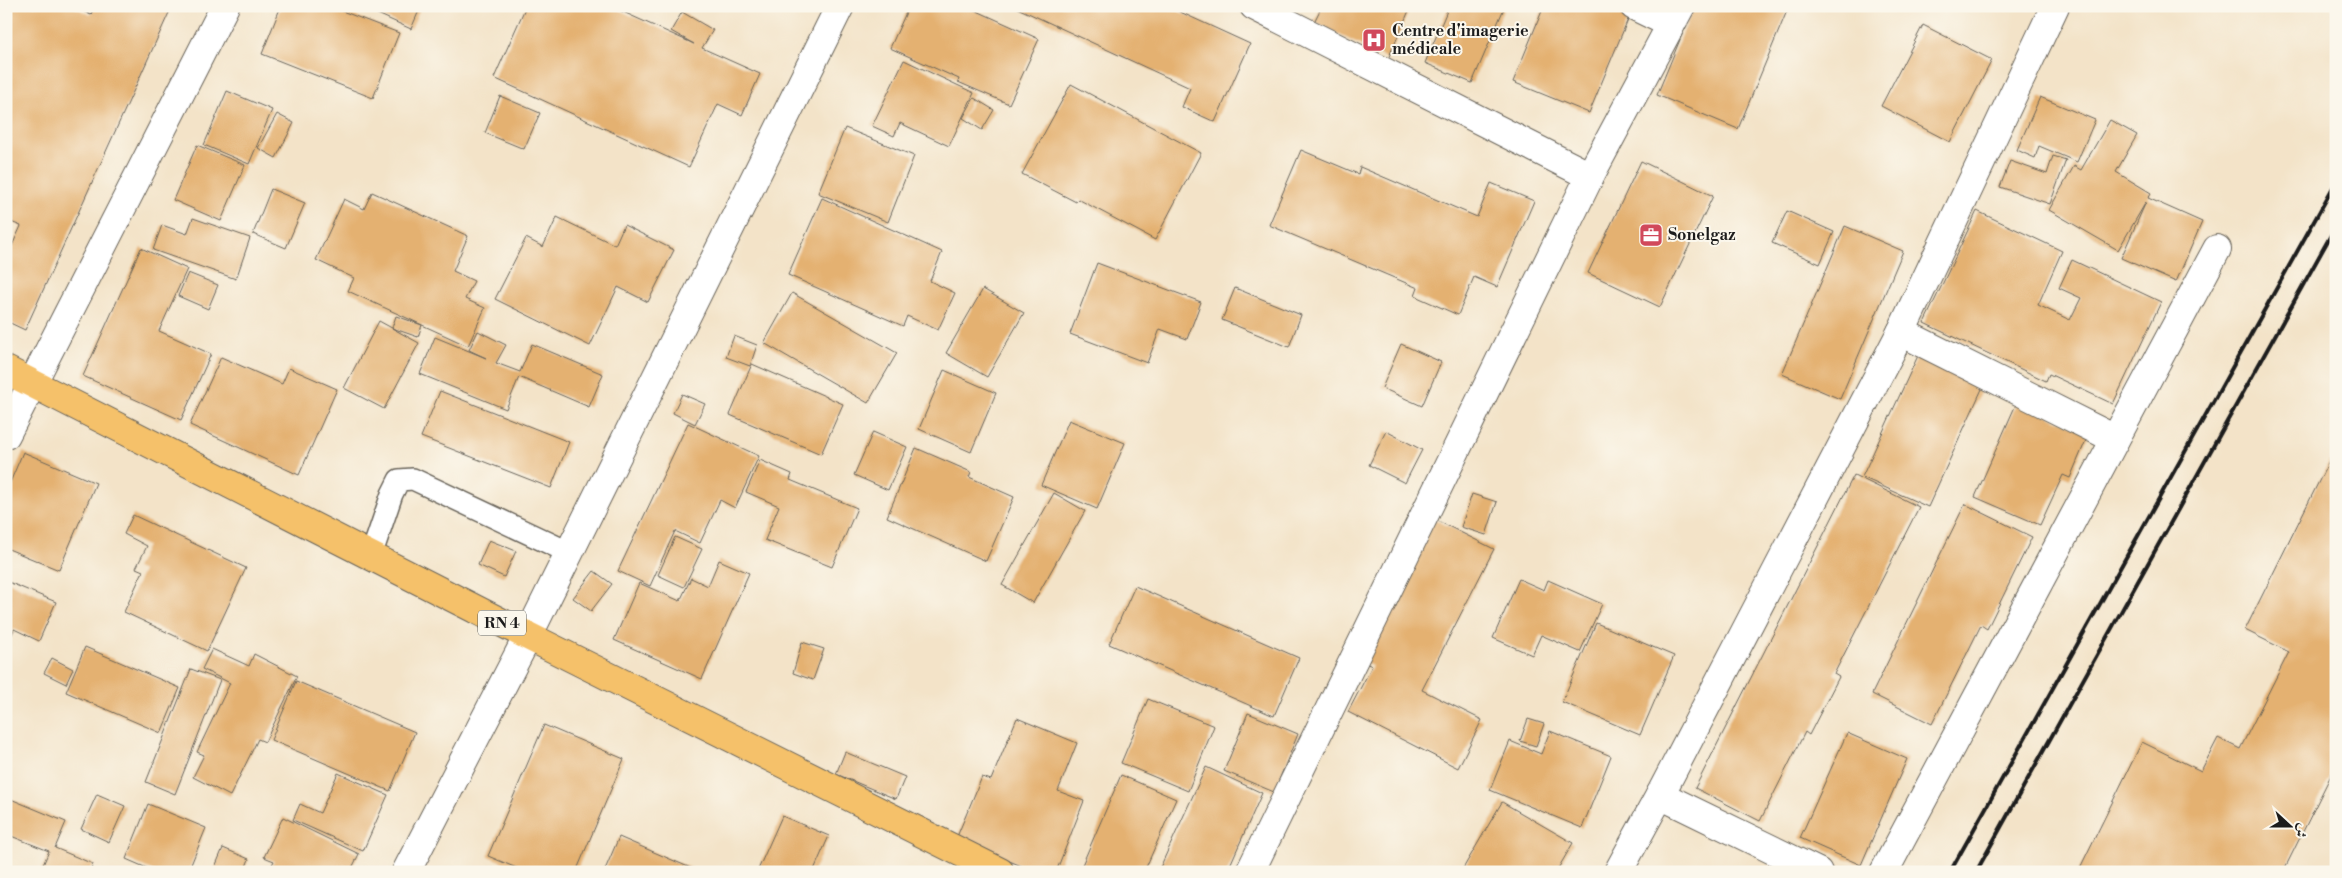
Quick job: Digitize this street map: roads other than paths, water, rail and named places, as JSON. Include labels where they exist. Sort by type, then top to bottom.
[{"type":"main road","name":"RN 4","points":[[6,370],[33,382],[528,636],[1000,872]]},
{"type":"street","points":[[6,435],[225,6]]},
{"type":"street","points":[[406,872],[570,553],[840,6]]},
{"type":"street","points":[[1254,6],[1295,15],[1590,176]]},
{"type":"street","points":[[1250,872],[1590,176],[1676,15],[1634,6]]},
{"type":"street","points":[[1618,872],[1660,795],[1900,332],[2055,6]]},
{"type":"street","points":[[1884,872],[2217,249]]},
{"type":"street","points":[[1900,332],[2115,439]]},
{"type":"street","points":[[1660,795],[1818,872]]},
{"type":"lane","points":[[371,556],[392,494],[399,480],[413,479],[570,553]]},
{"type":"railway","points":[[1950,872],[2336,182]]},
{"type":"railway","points":[[1976,872],[2336,226]]},
{"type":"place","name":"Centre d'imagerie médicale","points":[[1374,40]]},
{"type":"place","name":"Sonelgaz","points":[[1651,235]]}]
